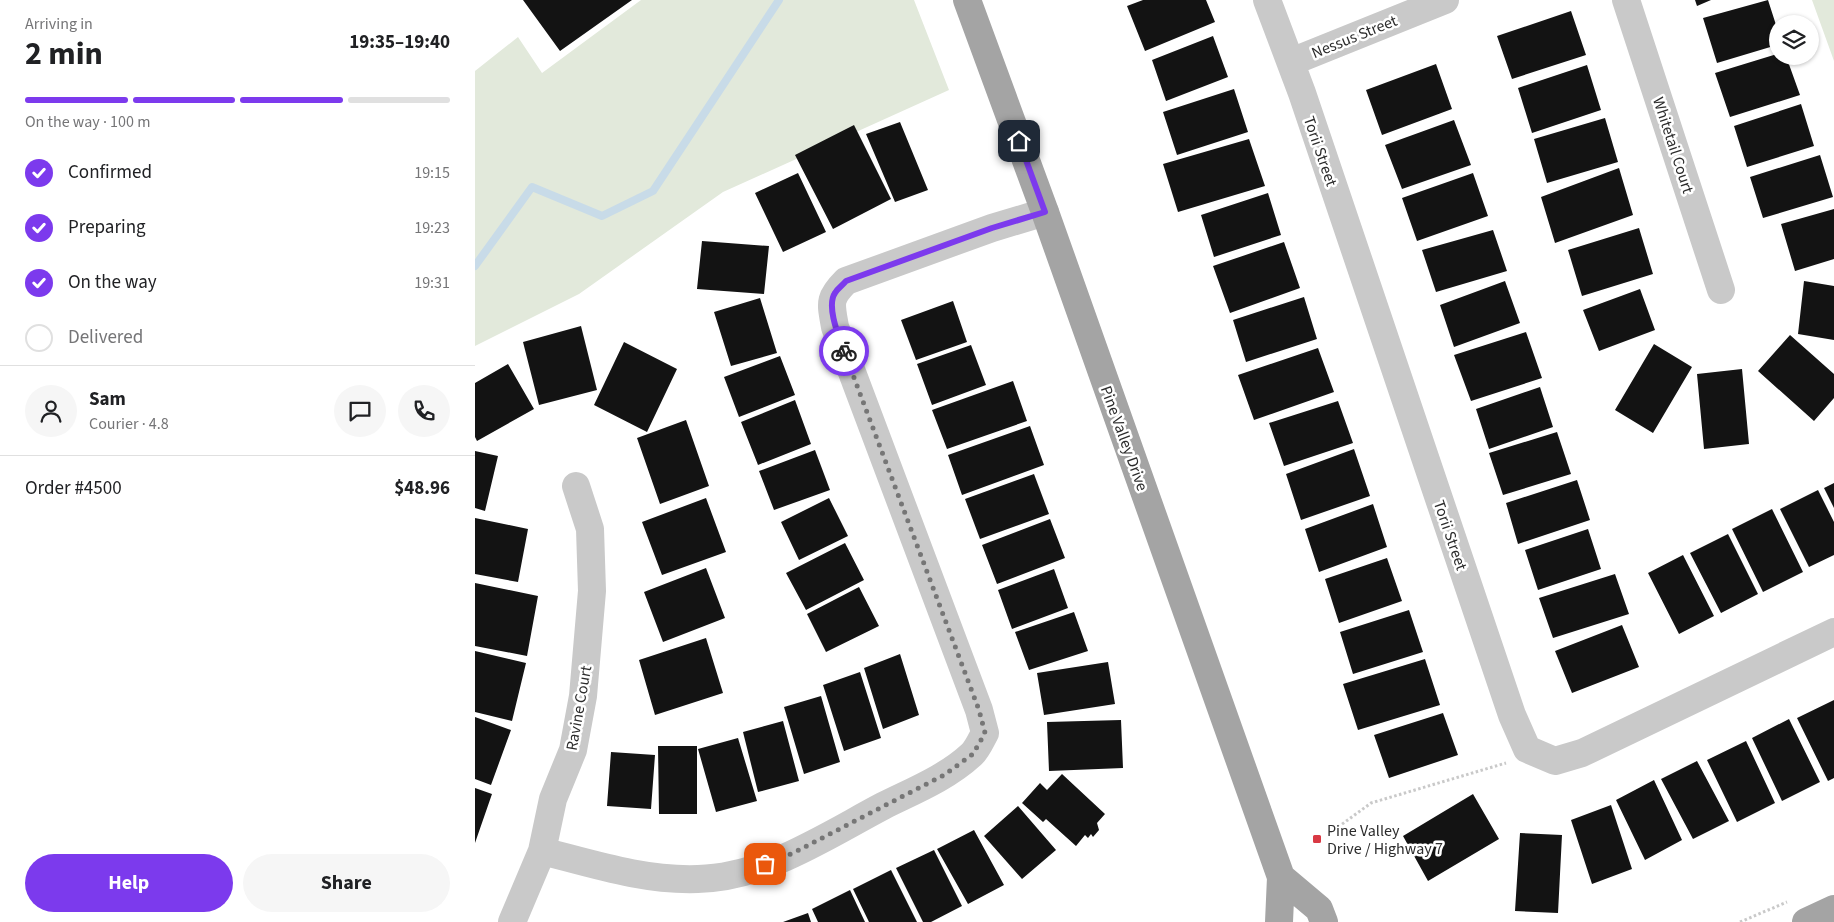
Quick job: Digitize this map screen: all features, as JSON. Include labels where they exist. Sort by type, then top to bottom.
[{"type":"main road","name":"Pine Valley Drive","points":[[967,0],[1045,212],[1281,876],[1279,922]]},
{"type":"main road","points":[[1281,876],[1319,908],[1324,922]]},
{"type":"main road","points":[[1806,922],[1834,909]]},
{"type":"street","name":"Torii Street","points":[[1267,0],[1291,62],[1512,716],[1527,749],[1555,761],[1582,753],[1834,632]]},
{"type":"street","name":"Nessus Street","points":[[1291,62],[1445,0]]},
{"type":"street","name":"Whitetail Court","points":[[1626,0],[1721,290]]},
{"type":"street","points":[[543,851],[615,870],[660,878],[699,879],[736,874],[793,853],[944,775],[973,754],[985,733],[979,710],[835,327],[832,305],[834,294],[846,281],[992,228],[1045,212]]},
{"type":"street","name":"Ravine Court","points":[[512,922],[543,851],[553,799],[573,750],[583,696],[592,591],[590,528],[576,486]]},
{"type":"path","points":[[1334,830],[1371,804],[1510,762]]},
{"type":"shaded area","points":[[641,0],[914,0],[949,90],[723,192],[579,294],[475,346],[475,71],[518,37],[542,73]]},
{"type":"shaded area","points":[[1812,0],[1834,0],[1834,61],[1819,15]]},
{"type":"building","points":[[523,0],[632,0],[560,51]]},
{"type":"building","points":[[1143,0],[1206,0],[1215,22],[1145,51],[1127,6]]},
{"type":"building","points":[[1695,0],[1711,0],[1697,6]]},
{"type":"building","points":[[1768,0],[1773,15],[1769,15],[1769,47],[1717,63],[1703,18]]},
{"type":"building","points":[[1571,11],[1586,55],[1512,79],[1497,36]]},
{"type":"building","points":[[1213,36],[1228,77],[1166,101],[1152,60]]},
{"type":"building","points":[[1769,56],[1769,65],[1789,65],[1800,95],[1730,117],[1715,73]]},
{"type":"building","points":[[1436,64],[1452,109],[1382,135],[1366,90]]},
{"type":"building","points":[[1587,65],[1601,110],[1532,133],[1518,88]]},
{"type":"building","points":[[1234,89],[1248,132],[1177,155],[1163,112]]},
{"type":"building","points":[[1801,104],[1814,146],[1747,167],[1734,126]]},
{"type":"building","points":[[1605,118],[1618,162],[1547,183],[1534,139]]},
{"type":"building","points":[[1454,120],[1471,165],[1402,189],[1385,145]]},
{"type":"building","points":[[900,122],[928,190],[895,202],[866,134]]},
{"type":"building","points":[[854,125],[891,199],[833,229],[795,155]]},
{"type":"building","points":[[1249,139],[1265,186],[1178,212],[1163,164]]},
{"type":"building","points":[[1820,155],[1833,197],[1763,218],[1750,177]]},
{"type":"building","points":[[1619,168],[1633,215],[1555,243],[1541,197]]},
{"type":"building","points":[[798,173],[826,232],[783,252],[755,193]]},
{"type":"building","points":[[1473,173],[1488,216],[1417,241],[1402,198]]},
{"type":"building","points":[[1268,193],[1281,235],[1214,257],[1201,215]]},
{"type":"building","points":[[1834,209],[1834,259],[1795,271],[1781,224]]},
{"type":"building","points":[[1639,228],[1653,274],[1582,296],[1568,250]]},
{"type":"building","points":[[1493,230],[1507,271],[1436,292],[1422,250]]},
{"type":"building","points":[[702,241],[769,246],[764,294],[697,289]]},
{"type":"building","points":[[1284,242],[1300,288],[1230,313],[1213,266]]},
{"type":"building","points":[[1505,281],[1520,323],[1454,347],[1440,305]]},
{"type":"building","points":[[1804,281],[1834,286],[1834,340],[1798,334]]},
{"type":"building","points":[[1640,289],[1655,330],[1599,351],[1583,310]]},
{"type":"building","points":[[1304,297],[1317,339],[1246,362],[1233,320]]},
{"type":"building","points":[[760,298],[777,353],[731,366],[714,312]]},
{"type":"building","points":[[953,301],[967,342],[916,360],[901,320]]},
{"type":"building","points":[[581,326],[597,390],[539,405],[523,342]]},
{"type":"building","points":[[1526,332],[1542,378],[1471,401],[1454,355]]},
{"type":"building","points":[[1790,335],[1834,374],[1834,398],[1814,421],[1758,371]]},
{"type":"building","points":[[624,342],[677,369],[647,432],[594,405]]},
{"type":"building","points":[[1654,344],[1692,367],[1653,433],[1615,410]]},
{"type":"building","points":[[971,345],[986,385],[932,405],[917,364]]},
{"type":"building","points":[[1318,348],[1334,392],[1254,420],[1238,375]]},
{"type":"building","points":[[780,356],[795,395],[739,417],[724,377]]},
{"type":"building","points":[[508,364],[534,409],[477,441],[475,437],[475,383]]},
{"type":"building","points":[[1742,369],[1749,444],[1704,449],[1697,374]]},
{"type":"building","points":[[1013,381],[1027,421],[947,449],[932,410]]},
{"type":"building","points":[[1540,387],[1553,427],[1489,449],[1476,409]]},
{"type":"building","points":[[795,400],[811,444],[758,465],[741,422]]},
{"type":"building","points":[[1338,401],[1353,443],[1284,466],[1269,423]]},
{"type":"building","points":[[686,420],[709,486],[660,504],[637,438]]},
{"type":"building","points":[[1030,426],[1044,465],[962,495],[948,455]]},
{"type":"building","points":[[1557,432],[1571,474],[1503,495],[1489,453]]},
{"type":"building","points":[[1354,449],[1370,496],[1301,520],[1286,474]]},
{"type":"building","points":[[815,450],[830,490],[774,510],[759,471]]},
{"type":"building","points":[[475,451],[498,456],[485,511],[475,508]]},
{"type":"building","points":[[1034,474],[1049,514],[980,539],[965,499]]},
{"type":"building","points":[[1577,480],[1590,520],[1518,544],[1506,503]]},
{"type":"building","points":[[1834,483],[1834,508],[1824,488]]},
{"type":"building","points":[[1818,490],[1834,522],[1834,555],[1809,567],[1780,509]]},
{"type":"building","points":[[706,498],[726,552],[662,575],[642,522]]},
{"type":"building","points":[[829,498],[848,536],[799,560],[781,522]]},
{"type":"building","points":[[1373,504],[1387,547],[1319,572],[1305,529]]},
{"type":"building","points":[[1772,509],[1803,572],[1763,592],[1732,529]]},
{"type":"building","points":[[475,518],[528,529],[518,582],[475,574]]},
{"type":"building","points":[[1050,519],[1065,558],[997,584],[982,545]]},
{"type":"building","points":[[1588,529],[1601,569],[1538,590],[1525,550]]},
{"type":"building","points":[[1728,534],[1758,594],[1721,613],[1690,553]]},
{"type":"building","points":[[845,543],[864,580],[806,610],[786,573]]},
{"type":"building","points":[[1683,555],[1714,616],[1679,634],[1648,573]]},
{"type":"building","points":[[1387,558],[1402,601],[1339,623],[1325,579]]},
{"type":"building","points":[[706,568],[725,618],[663,642],[644,592]]},
{"type":"building","points":[[1054,569],[1068,608],[1012,629],[998,590]]},
{"type":"building","points":[[1615,574],[1629,614],[1553,638],[1539,598]]},
{"type":"building","points":[[475,583],[538,596],[527,656],[475,646]]},
{"type":"building","points":[[859,587],[879,626],[826,652],[807,614]]},
{"type":"building","points":[[1409,610],[1423,652],[1353,674],[1340,632]]},
{"type":"building","points":[[1074,612],[1088,651],[1029,670],[1015,632]]},
{"type":"building","points":[[1622,625],[1639,667],[1572,693],[1555,651]]},
{"type":"building","points":[[706,638],[723,693],[655,715],[639,660]]},
{"type":"building","points":[[475,651],[526,663],[512,721],[475,712]]},
{"type":"building","points":[[900,654],[919,715],[883,729],[864,668]]},
{"type":"building","points":[[1425,659],[1440,705],[1358,730],[1343,684]]},
{"type":"building","points":[[1108,662],[1115,704],[1044,715],[1037,673]]},
{"type":"building","points":[[860,672],[881,738],[844,751],[823,685]]},
{"type":"building","points":[[821,696],[840,762],[804,774],[784,707]]},
{"type":"building","points":[[1834,700],[1834,778],[1828,781],[1797,718]]},
{"type":"building","points":[[1443,713],[1458,755],[1389,778],[1374,735]]},
{"type":"building","points":[[475,717],[511,730],[491,785],[475,779]]},
{"type":"building","points":[[1789,719],[1820,782],[1782,801],[1752,738]]},
{"type":"building","points":[[1121,720],[1123,768],[1049,771],[1047,722]]},
{"type":"building","points":[[783,721],[799,781],[758,792],[743,732]]},
{"type":"building","points":[[738,738],[757,801],[716,812],[698,749]]},
{"type":"building","points":[[1746,741],[1775,803],[1737,822],[1707,760]]},
{"type":"building","points":[[658,746],[697,746],[697,814],[659,814]]},
{"type":"building","points":[[611,752],[655,755],[651,809],[607,806]]},
{"type":"building","points":[[1697,761],[1729,821],[1693,839],[1661,779]]},
{"type":"building","points":[[1062,774],[1105,814],[1097,823],[1099,830],[1093,837],[1091,834],[1088,838],[1085,835],[1076,846],[1046,819],[1043,822],[1022,803],[1040,783],[1047,790]]},
{"type":"building","points":[[1654,780],[1682,840],[1645,860],[1616,800]]},
{"type":"building","points":[[475,788],[492,794],[475,843]]},
{"type":"building","points":[[1473,794],[1499,839],[1428,881],[1403,836]]},
{"type":"building","points":[[1611,805],[1632,869],[1592,884],[1571,820]]},
{"type":"building","points":[[1018,806],[1056,850],[1022,879],[984,836]]},
{"type":"building","points":[[974,830],[1004,885],[968,904],[937,849]]},
{"type":"building","points":[[1520,833],[1562,835],[1558,913],[1515,911]]},
{"type":"building","points":[[934,850],[962,906],[931,922],[923,922],[896,868]]},
{"type":"building","points":[[891,870],[917,922],[869,922],[853,889]]},
{"type":"building","points":[[850,890],[865,922],[818,922],[812,909]]},
{"type":"building","points":[[808,913],[811,922],[783,922]]},
{"type":"waterway","points":[[475,266],[532,187],[602,216],[653,191],[779,0]]},
{"type":"way so far","points":[[765,864],[793,853],[944,775],[973,754],[985,733],[979,710],[844,351]]},
{"type":"place","name":"Pine Valley Drive / Highway 7","points":[[1317,839]]},
{"type":"route","points":[[844,351],[835,327],[832,305],[834,294],[846,281],[992,228],[1045,212],[1019,141]]}]
